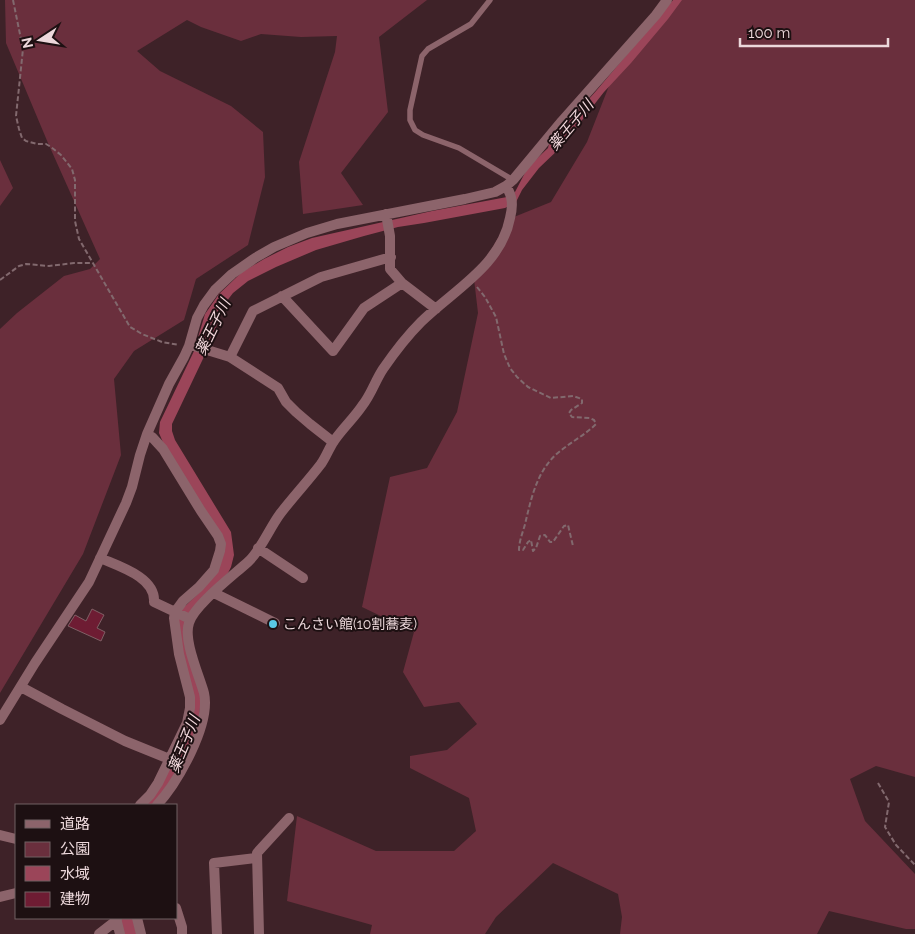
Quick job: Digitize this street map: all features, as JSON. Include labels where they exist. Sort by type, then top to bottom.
[{"type":"street","points":[[0,720],[89,582],[126,503],[147,434],[169,384],[192,346],[197,318],[215,290],[232,274],[274,247],[307,233],[337,224],[465,199],[510,187],[562,121],[656,15],[667,0]]},
{"type":"street","points":[[158,804],[165,797],[184,766],[200,727],[205,706],[204,694],[191,651],[188,626],[190,619],[200,606],[251,559],[279,515],[321,463],[333,442],[363,404],[382,370],[408,336],[470,280],[491,258],[503,240],[509,225],[512,209],[510,187]]},
{"type":"street","points":[[386,214],[390,236],[390,269],[402,283],[436,309]]},
{"type":"street","points":[[230,357],[253,311],[321,277],[391,257]]},
{"type":"street","points":[[282,296],[333,351],[364,308],[402,283]]},
{"type":"street","points":[[192,346],[230,357],[278,388],[286,402],[296,412],[333,442]]},
{"type":"street","points":[[141,804],[158,783],[186,723],[190,708],[190,697],[179,654],[174,618],[175,612],[183,601],[214,570],[221,544],[218,536],[163,450],[147,434]]},
{"type":"street","points":[[258,548],[303,578]]},
{"type":"street","points":[[100,558],[139,576],[147,584],[154,596],[154,602],[190,619]]},
{"type":"street","points":[[214,570],[228,580]]},
{"type":"street","points":[[214,593],[275,623]]},
{"type":"street","points":[[179,654],[191,651]]},
{"type":"street","points":[[21,687],[125,740],[184,766]]},
{"type":"street","points":[[186,723],[200,727]]},
{"type":"street","points":[[259,934],[256,853],[289,818]]},
{"type":"street","points":[[0,836],[15,839]]},
{"type":"street","points":[[217,934],[214,863],[256,858]]},
{"type":"street","points":[[0,897],[15,893]]},
{"type":"street","points":[[178,914],[182,934]]},
{"type":"street","points":[[99,934],[117,919],[120,934]]},
{"type":"street","points":[[137,919],[141,934]]},
{"type":"lane","points":[[490,0],[471,24],[424,52],[410,110],[410,120],[415,130],[423,135],[459,148],[510,187]]},
{"type":"path","points":[[13,0],[23,49],[16,116],[22,138],[26,141],[52,146],[72,169],[75,180],[76,229],[79,240],[130,327],[162,342],[192,346]]},
{"type":"path","points":[[0,280],[19,266],[26,264],[49,266],[91,263]]},
{"type":"path","points":[[470,280],[485,297],[496,317],[504,354],[510,368],[517,377],[528,387],[551,398],[572,396],[582,399],[582,403],[569,413],[572,417],[590,418],[596,424],[548,462],[533,492],[519,550],[523,550],[531,540],[533,552],[540,536],[545,536],[550,542],[553,542],[564,526],[568,525],[573,546]]},
{"type":"path","points":[[878,784],[889,802],[885,826],[896,845],[915,865]]},
{"type":"green space","points":[[5,0],[427,0],[379,37],[388,112],[341,173],[363,205],[303,214],[299,162],[335,52],[337,36],[301,37],[261,34],[241,41],[187,20],[137,51],[160,71],[231,106],[263,132],[265,177],[248,245],[196,279],[184,320],[134,351],[114,379],[121,455],[83,554],[0,693],[0,329],[64,276],[90,269],[100,259],[6,43]]},
{"type":"green space","points":[[674,0],[915,0],[915,777],[876,766],[850,779],[865,821],[915,874],[915,929],[906,929],[829,911],[817,934],[620,934],[622,917],[618,894],[553,863],[496,917],[485,934],[370,934],[372,925],[287,901],[297,816],[376,851],[454,851],[476,831],[469,798],[410,768],[410,756],[447,750],[477,724],[459,702],[424,707],[403,672],[414,632],[362,607],[390,477],[427,468],[457,412],[478,313],[474,279],[509,219],[551,202],[587,142],[616,68]]},
{"type":"green space","points":[[0,160],[13,188],[0,206]]},
{"type":"water","name":"薬王子川","points":[[673,0],[682,0],[631,63],[604,92],[561,147],[539,168],[522,190],[516,202],[505,208],[398,227],[316,250],[248,281],[233,293],[223,306],[211,342],[172,424],[172,431],[175,440],[231,532],[234,555],[228,573],[189,614],[201,695],[199,720],[184,759],[176,773],[154,804],[144,804],[192,713],[178,617],[181,610],[201,591],[224,550],[168,454],[159,433],[160,422],[194,351],[205,314],[219,294],[242,272],[288,247],[312,238],[432,211],[507,197],[515,192],[528,167],[548,148],[549,144]]},
{"type":"water","points":[[121,919],[134,919],[137,934],[123,934]]},
{"type":"building","points":[[92,609],[104,615],[97,628],[105,632],[101,641],[68,626],[75,615],[86,621]]},
{"type":"place","name":"こんさい館(10割蕎麦)","points":[[273,624]]}]
